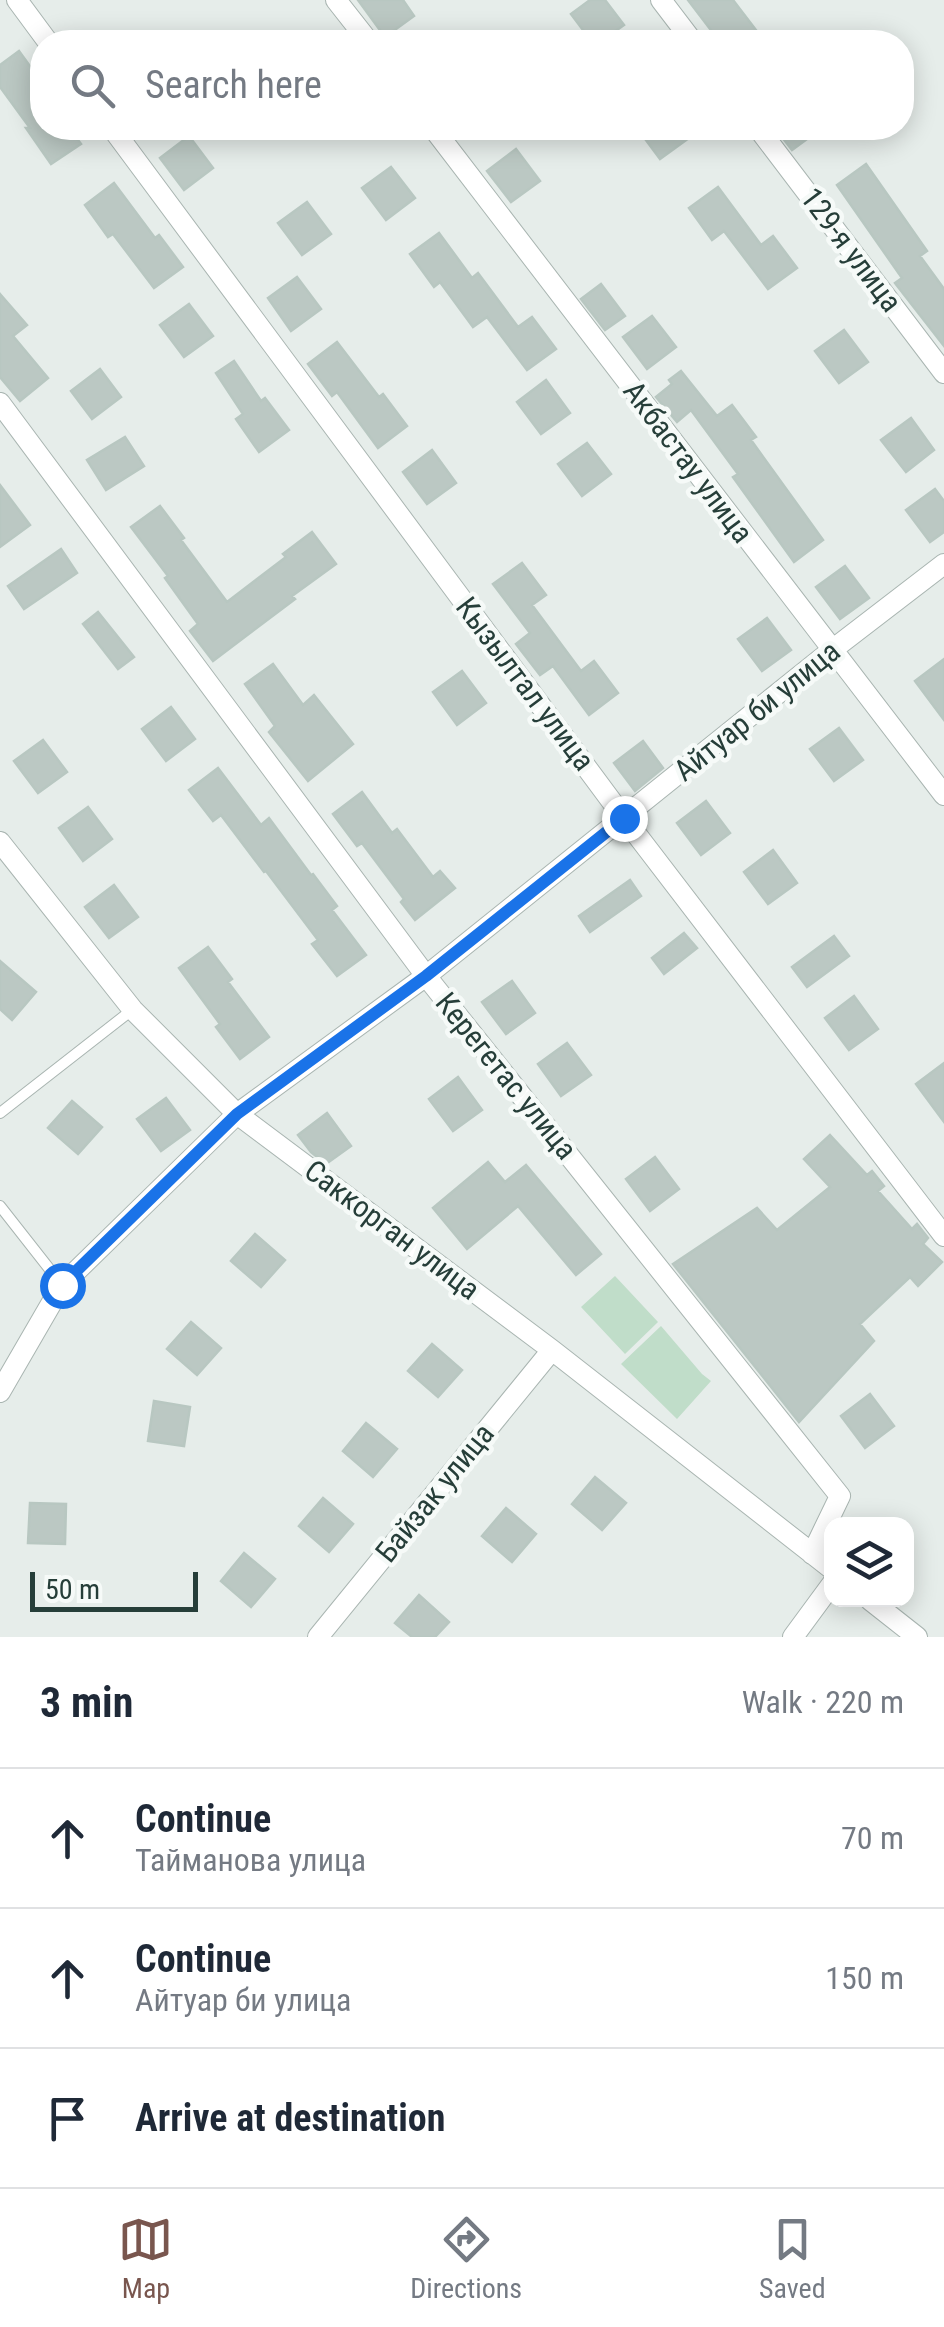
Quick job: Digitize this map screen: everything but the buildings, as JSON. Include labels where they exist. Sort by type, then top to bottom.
[{"type":"street","points":[[17,0],[39,30]]},
{"type":"street","points":[[336,0],[359,30]]},
{"type":"street","points":[[661,0],[684,30]]},
{"type":"street","name":"Кызылтал улица","points":[[121,140],[624,818],[944,1236]]},
{"type":"street","name":"Акбастау улица","points":[[443,140],[944,795]]},
{"type":"street","name":"129-я улица","points":[[767,140],[944,372]]},
{"type":"street","name":"Керегетас улица","points":[[0,404],[426,976],[840,1496],[812,1554]]},
{"type":"street","name":"Айтуар би улица","points":[[0,1392],[62,1285],[237,1114],[426,976],[944,564]]},
{"type":"street","name":"Саккорган улица","points":[[0,842],[133,1010],[237,1114],[552,1350],[824,1564]]},
{"type":"street","name":"Байзак улица","points":[[318,1637],[552,1350]]},
{"type":"street","points":[[793,1637],[824,1595]]},
{"type":"street","points":[[879,1607],[917,1637]]},
{"type":"lane","points":[[0,1113],[133,1010]]},
{"type":"lane","points":[[0,1206],[62,1285]]},
{"type":"green space","points":[[615,1276],[658,1322],[625,1354],[581,1307]]},
{"type":"green space","points":[[661,1326],[711,1381],[677,1419],[621,1364]]},
{"type":"route","points":[[62,1285],[237,1114],[426,976],[624,818]]}]
